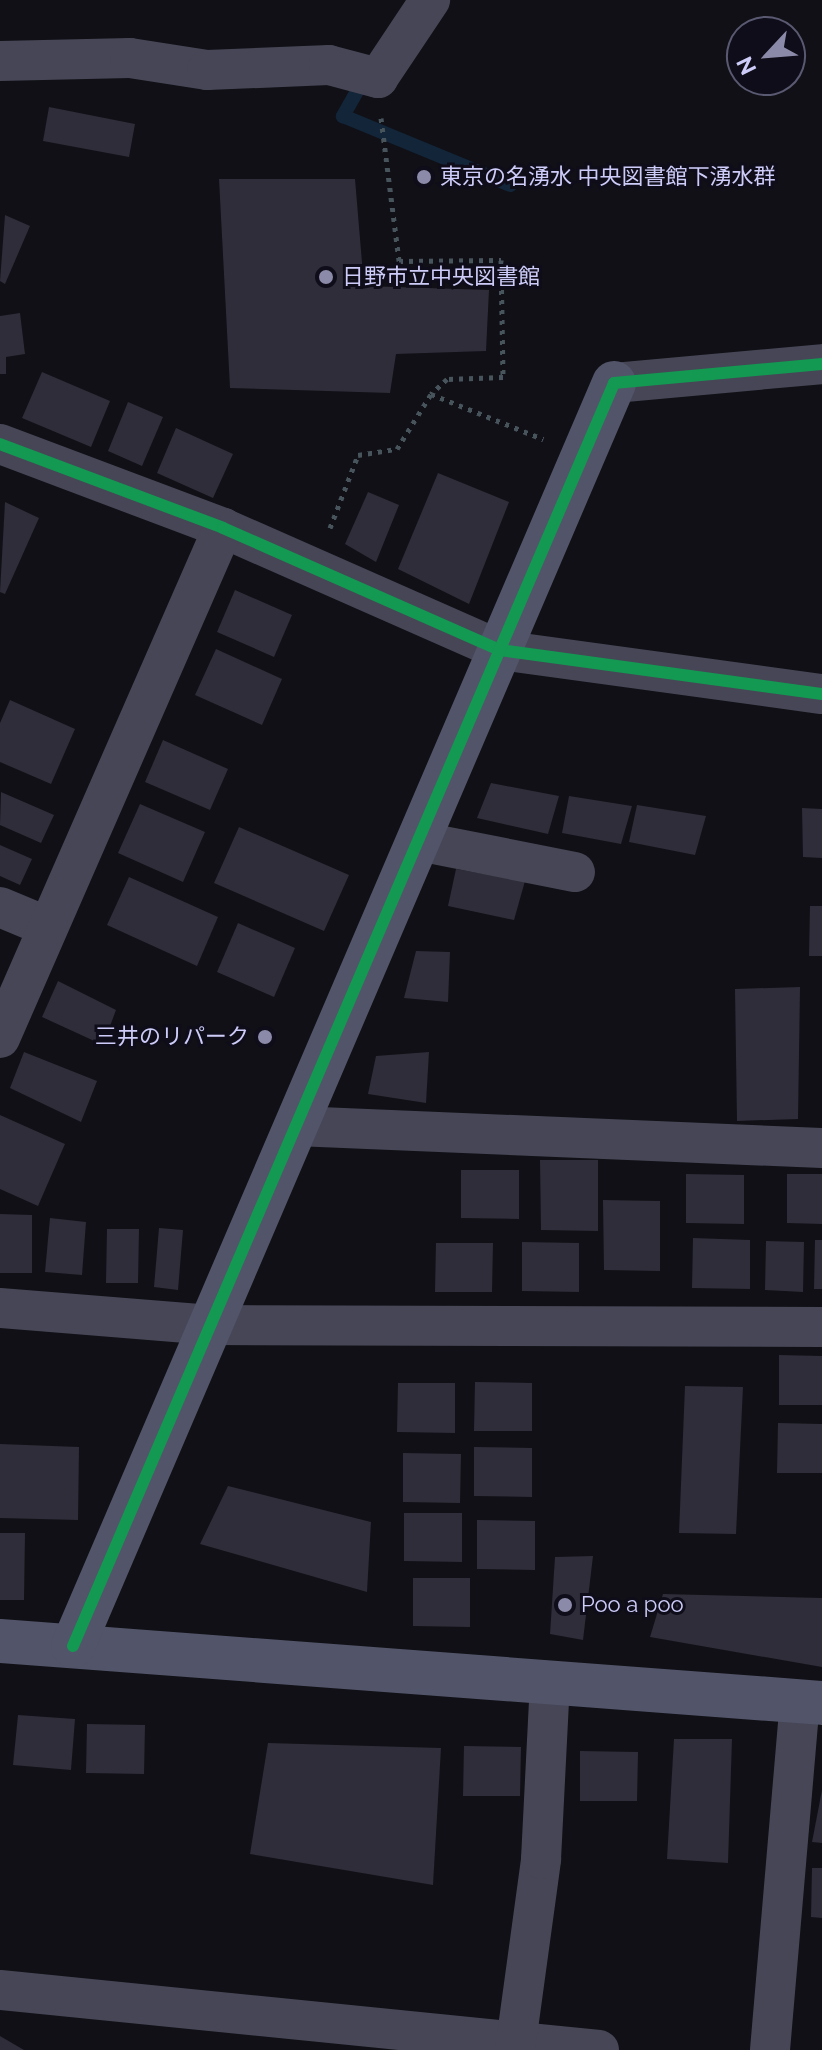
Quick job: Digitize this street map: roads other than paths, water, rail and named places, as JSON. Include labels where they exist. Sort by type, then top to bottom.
[{"type":"street","points":[[0,61],[130,58],[207,70],[329,65],[378,78],[430,0]]},
{"type":"street","points":[[73,1646],[614,383],[822,364]]},
{"type":"street","points":[[0,444],[223,528],[500,650],[822,694]]},
{"type":"street","points":[[0,1038],[223,528]]},
{"type":"street","points":[[418,841],[575,872]]},
{"type":"street","points":[[0,907],[48,927]]},
{"type":"street","points":[[296,1126],[822,1148]]},
{"type":"street","points":[[0,1308],[211,1325],[822,1327]]},
{"type":"street","points":[[0,1641],[811,1702],[770,2050]]},
{"type":"street","points":[[517,2045],[541,1859],[550,1683]]},
{"type":"street","points":[[0,1990],[290,2035],[599,2050]]},
{"type":"waterway","points":[[364,79],[343,116],[510,185]]},
{"type":"place","name":"東京の名湧水 中央図書館下湧水群","points":[[424,177]]},
{"type":"place","name":"日野市立中央図書館","points":[[326,277]]},
{"type":"place","name":"三井のリパーク","points":[[265,1037]]},
{"type":"place","name":"Poo a poo","points":[[565,1605]]}]
